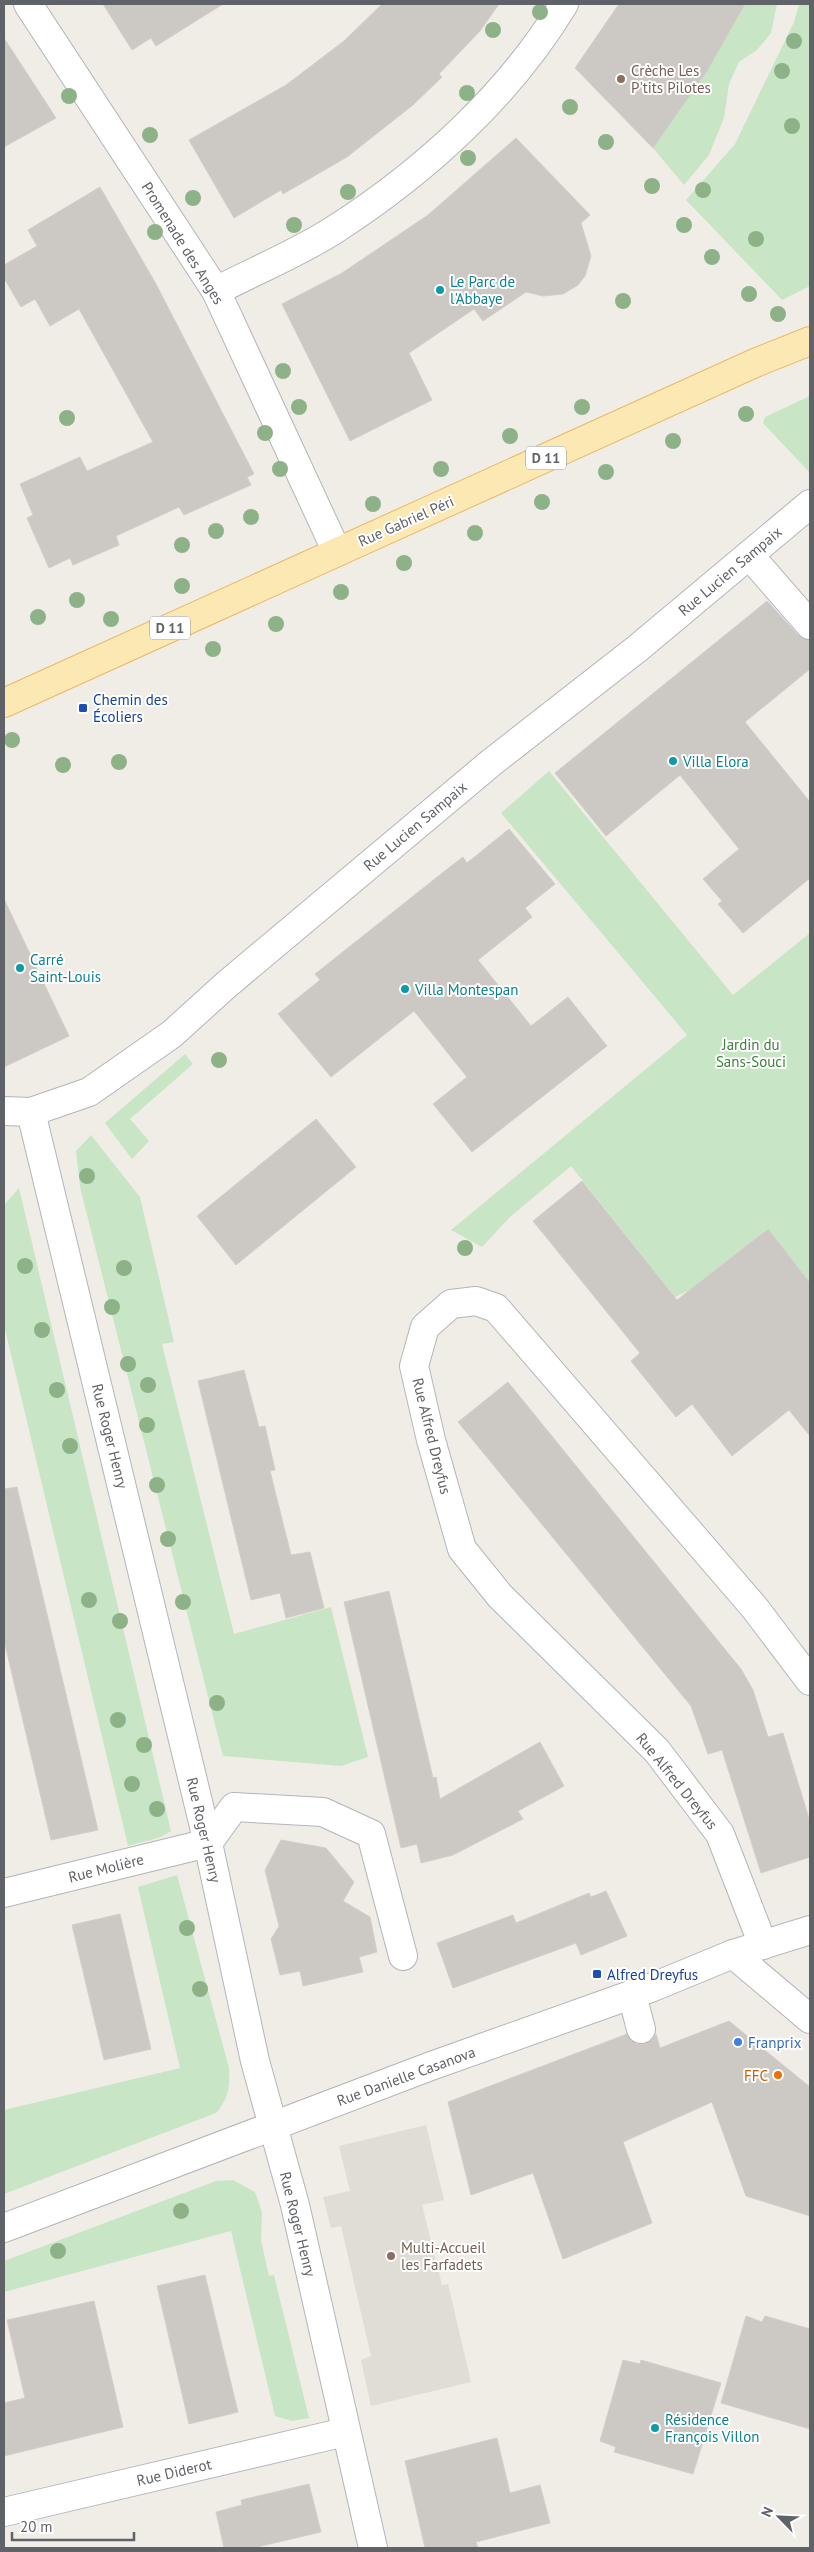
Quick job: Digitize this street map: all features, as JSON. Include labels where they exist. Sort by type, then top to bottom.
[{"type":"main road","name":"Rue Gabriel Péri","points":[[4,703],[755,363],[810,341]]},
{"type":"street","name":"Promenade des Anges","points":[[28,4],[216,291],[337,552]]},
{"type":"street","points":[[216,291],[335,229],[404,180],[465,126],[512,74],[564,4]]},
{"type":"street","name":"Rue Lucien Sampaix","points":[[4,1110],[32,1112],[89,1092],[172,1034],[226,985],[492,762],[638,648],[810,504]]},
{"type":"street","points":[[749,555],[810,625]]},
{"type":"street","name":"Rue Roger Henry","points":[[32,1112],[208,1843],[272,2127],[295,2205],[345,2432],[373,2548]]},
{"type":"street","name":"Rue Alfred Dreyfus","points":[[764,1944],[720,1834],[656,1751],[500,1596],[462,1549],[431,1440],[414,1366],[425,1327],[451,1304],[476,1301],[496,1308],[754,1607],[810,1681]]},
{"type":"street","points":[[208,1843],[234,1807],[323,1812],[371,1834],[403,1956]]},
{"type":"street","name":"Rue Molière","points":[[4,1893],[208,1843]]},
{"type":"street","name":"Rue Danielle Casanova","points":[[4,2228],[431,2066],[632,1995],[733,1954],[810,1930]]},
{"type":"street","points":[[733,1954],[810,2019]]},
{"type":"street","points":[[632,1995],[640,2029]]},
{"type":"street","name":"Rue Diderot","points":[[4,2512],[345,2432]]},
{"type":"shaded area","name":"Multi-Accueil les Farfadets","points":[[426,2125],[444,2200],[422,2205],[442,2285],[448,2284],[471,2382],[371,2406],[361,2360],[371,2356],[341,2226],[331,2228],[323,2197],[350,2191],[339,2146]]},
{"type":"green space","points":[[744,4],[777,4],[771,33],[757,50],[739,62],[729,84],[724,118],[709,155],[684,185],[653,148],[707,71]]},
{"type":"green space","points":[[799,4],[810,4],[810,286],[782,300],[686,200],[735,144],[794,22]]},
{"type":"green space","points":[[810,396],[810,473],[763,423],[765,417]]},
{"type":"green space","name":"Jardin du Sans-Souci","points":[[549,771],[733,995],[810,933],[810,1283],[767,1229],[692,1289],[675,1297],[571,1166],[510,1217],[482,1247],[451,1230],[687,1035],[501,813]]},
{"type":"green space","points":[[185,1054],[193,1064],[130,1119],[149,1141],[132,1159],[105,1123]]},
{"type":"green space","points":[[91,1135],[140,1197],[174,1342],[162,1344],[234,1634],[331,1607],[368,1757],[341,1766],[223,1756],[80,1187],[76,1151]]},
{"type":"green space","points":[[19,1188],[171,1831],[161,1837],[128,1846],[4,1325],[4,1205]]},
{"type":"green space","points":[[177,1875],[229,2068],[229,2087],[224,2102],[216,2113],[4,2194],[4,2110],[180,2068],[138,1887]]},
{"type":"green space","points":[[233,2180],[255,2192],[262,2212],[261,2240],[269,2276],[274,2275],[309,2418],[292,2421],[275,2416],[231,2231],[4,2292],[4,2261],[216,2181]]},
{"type":"building","points":[[103,4],[223,4],[156,46],[151,38],[132,50]]},
{"type":"building","points":[[382,4],[499,4],[480,31],[439,74],[442,77],[413,105],[347,157],[283,194],[281,190],[234,218],[189,140],[286,85],[344,41]]},
{"type":"building","points":[[619,4],[745,4],[707,71],[653,148],[575,68]]},
{"type":"building","points":[[4,38],[56,118],[4,147]]},
{"type":"building","name":"Le Parc de l'Abbaye","points":[[516,138],[590,215],[581,223],[591,256],[585,276],[578,285],[563,294],[543,296],[526,292],[483,321],[474,309],[409,353],[432,400],[350,441],[282,304],[342,273],[428,215]]},
{"type":"building","points":[[100,187],[156,284],[254,474],[247,477],[251,485],[184,515],[179,507],[116,536],[119,545],[73,565],[70,558],[49,568],[27,518],[33,515],[20,484],[80,457],[87,471],[153,442],[79,309],[50,326],[35,299],[21,307],[4,278],[4,265],[37,246],[28,230]]},
{"type":"building","name":"Villa Elora","points":[[767,601],[798,635],[810,640],[810,669],[745,722],[810,802],[810,878],[743,933],[718,904],[722,901],[703,879],[739,849],[680,775],[606,836],[555,773]]},
{"type":"building","name":"Villa Montespan","points":[[509,829],[555,884],[525,908],[532,917],[478,960],[531,1026],[568,997],[607,1046],[472,1152],[433,1104],[467,1077],[414,1011],[331,1077],[278,1014],[320,980],[315,974],[463,857],[467,863]]},
{"type":"building","name":"Carré Saint-Louis","points":[[4,899],[69,1036],[4,1067]]},
{"type":"building","points":[[316,1119],[356,1167],[236,1265],[197,1216]]},
{"type":"building","points":[[582,1181],[677,1300],[768,1229],[810,1283],[810,1436],[789,1410],[732,1456],[692,1404],[676,1417],[631,1361],[640,1353],[533,1221]]},
{"type":"building","points":[[244,1370],[259,1427],[265,1426],[275,1470],[270,1471],[291,1555],[310,1552],[324,1608],[286,1618],[280,1593],[251,1600],[198,1381]]},
{"type":"building","points":[[508,1382],[741,1669],[753,1690],[768,1737],[783,1733],[810,1822],[810,1857],[761,1873],[722,1750],[708,1754],[691,1706],[458,1422]]},
{"type":"building","points":[[17,1487],[98,1830],[51,1840],[4,1640],[4,1489]]},
{"type":"building","points":[[389,1591],[433,1778],[436,1777],[440,1799],[540,1742],[564,1786],[518,1811],[523,1819],[453,1855],[421,1863],[417,1844],[401,1848],[344,1602]]},
{"type":"building","points":[[281,1840],[326,1848],[354,1882],[343,1901],[370,1917],[377,1952],[359,1957],[363,1972],[303,1986],[300,1971],[280,1975],[271,1939],[279,1926],[265,1870]]},
{"type":"building","points":[[606,1891],[627,1936],[581,1955],[576,1943],[453,1988],[437,1943],[513,1915],[516,1923],[589,1893],[591,1897]]},
{"type":"building","points":[[120,1914],[151,2049],[104,2060],[72,1925]]},
{"type":"building","points":[[729,2021],[810,2087],[810,2216],[746,2196],[712,2102],[623,2142],[652,2223],[563,2259],[533,2173],[471,2195],[448,2102],[627,2034],[636,2044],[645,2044],[652,2040],[656,2034],[660,2048]]},
{"type":"building","points":[[205,2275],[238,2412],[189,2424],[157,2286]]},
{"type":"building","points":[[94,2301],[123,2427],[4,2456],[4,2403],[25,2398],[7,2320]]},
{"type":"building","name":"Résidence François Villon","points":[[746,2316],[762,2322],[765,2316],[810,2329],[810,2429],[721,2403]]},
{"type":"building","name":"Résidence François Villon","points":[[623,2360],[640,2364],[641,2360],[721,2383],[693,2474],[614,2452],[616,2447],[600,2441]]},
{"type":"building","points":[[497,2438],[510,2493],[540,2485],[550,2523],[476,2542],[478,2548],[425,2548],[405,2461]]},
{"type":"building","points":[[309,2484],[321,2532],[253,2548],[224,2548],[216,2512],[242,2505],[241,2500]]},
{"type":"place","name":"Crèche Les P'tits Pilotes","points":[[621,79]]},
{"type":"place","name":"Le Parc de l'Abbaye","points":[[440,290]]},
{"type":"place","name":"Chemin des Écoliers","points":[[83,708]]},
{"type":"place","name":"Villa Elora","points":[[673,761]]},
{"type":"place","name":"Carré Saint-Louis","points":[[20,968]]},
{"type":"place","name":"Villa Montespan","points":[[405,989]]},
{"type":"place","name":"Alfred Dreyfus","points":[[597,1974]]},
{"type":"place","name":"Franprix","points":[[738,2042]]},
{"type":"place","name":"FFC","points":[[778,2075]]},
{"type":"place","name":"Multi-Accueil les Farfadets","points":[[391,2256]]},
{"type":"place","name":"Résidence François Villon","points":[[655,2428]]}]
